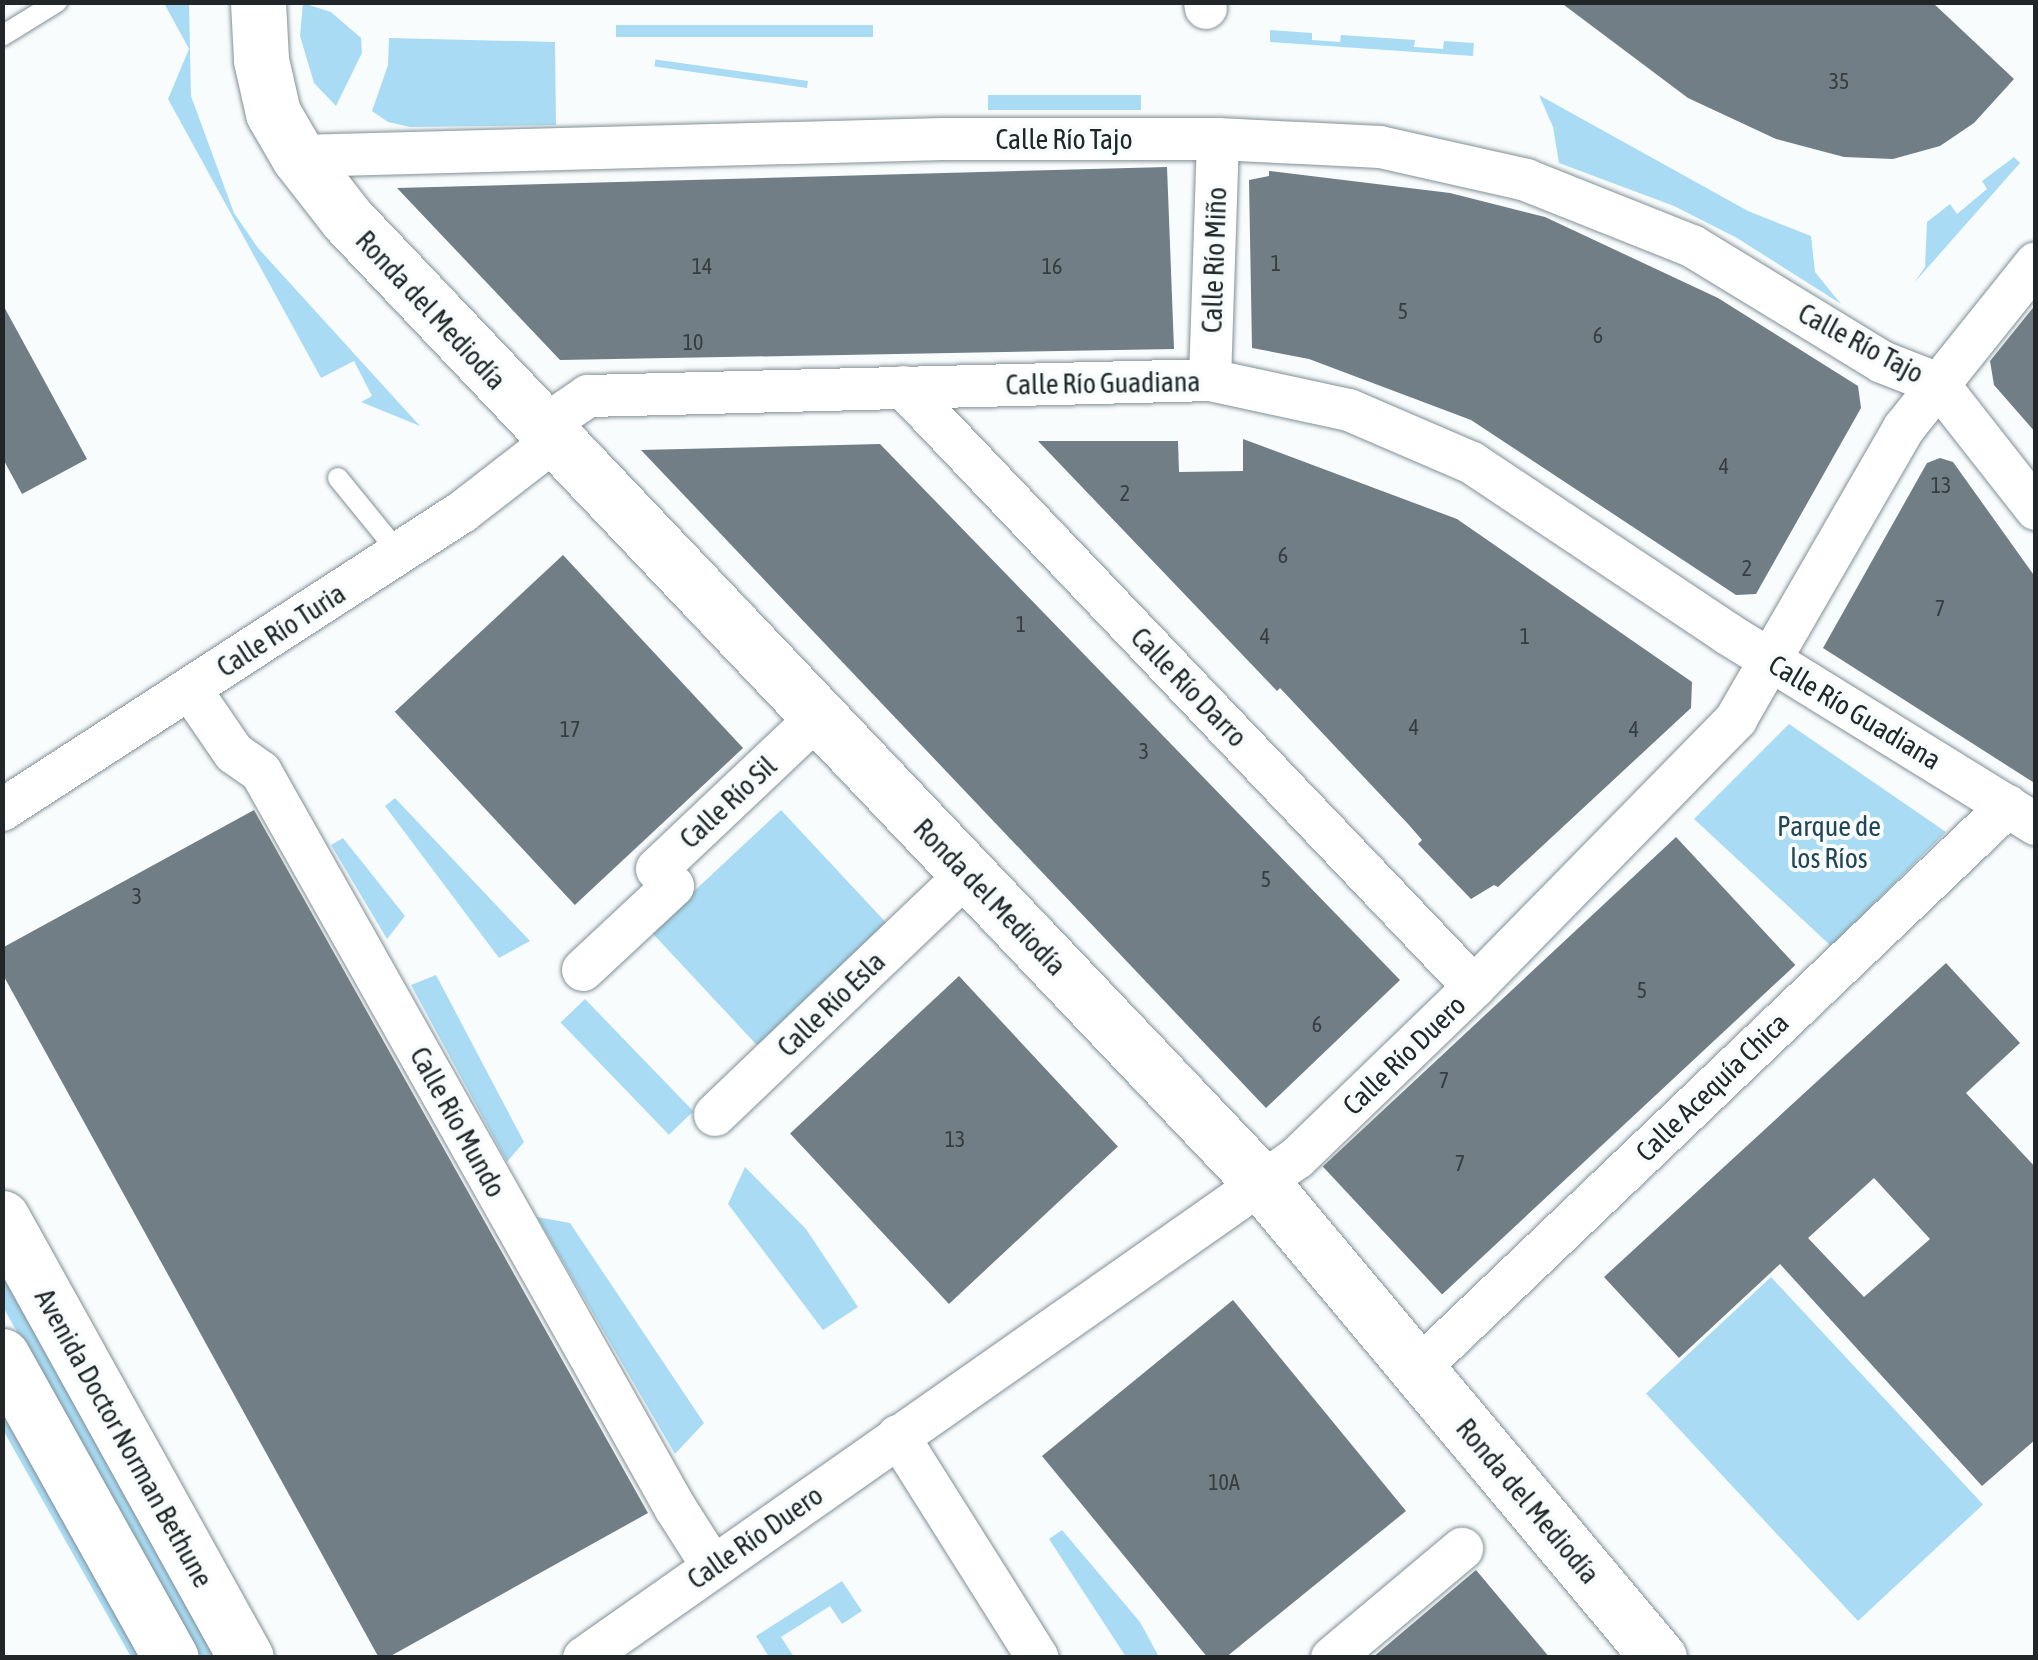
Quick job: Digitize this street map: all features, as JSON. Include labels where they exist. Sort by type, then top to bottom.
[{"type":"street","points":[[258,2],[261,60],[273,113],[298,156]]},
{"type":"street","name":"Calle Río Tajo","points":[[298,156],[943,139],[1218,139],[1380,147],[1526,180],[1692,246],[1882,362],[1938,384]]},
{"type":"street","name":"Calle Río Miño","points":[[1210,380],[1218,139]]},
{"type":"street","name":"Ronda del Mediodía","points":[[298,156],[348,219],[547,434],[1260,1181],[1659,1658]]},
{"type":"street","name":"Calle Río Duero","points":[[584,1658],[1296,1158],[1474,988],[1736,719],[1904,428],[2036,263]]},
{"type":"street","name":"Calle Río Guadiana","points":[[547,434],[588,396],[1210,380],[1350,410],[1472,463],[1772,662],[2022,815]]},
{"type":"street","points":[[1938,384],[2036,509]]},
{"type":"street","name":"Calle Río Darro","points":[[903,387],[1474,988]]},
{"type":"street","name":"Calle Río Turia","points":[[2,810],[462,512],[547,434]]},
{"type":"street","name":"Calle Río Mundo","points":[[190,689],[234,753],[261,772],[676,1510],[713,1567]]},
{"type":"street","name":"Calle Río Sil","points":[[583,970],[673,886],[657,869],[818,717]]},
{"type":"street","name":"Calle Acequía Chica","points":[[1417,1370],[2022,815]]},
{"type":"street","name":"Calle Río Esla","points":[[716,1115],[946,894]]},
{"type":"street","name":"Avenida Doctor Norman Bethune","points":[[2,1218],[246,1658]]},
{"type":"street","points":[[2,1356],[170,1658]]},
{"type":"street","points":[[898,1436],[1038,1658]]},
{"type":"street","points":[[1332,1658],[1462,1548]]},
{"type":"lane","points":[[2,36],[57,2]]},
{"type":"lane","points":[[338,478],[398,553]]},
{"type":"green space","points":[[164,3],[189,3],[191,96],[234,213],[258,248],[420,426],[361,402],[372,396],[354,361],[321,378],[168,99],[189,49]]},
{"type":"green space","points":[[303,3],[331,12],[361,38],[362,53],[336,106],[314,83],[300,36]]},
{"type":"green space","points":[[616,25],[873,25],[873,37],[616,37]]},
{"type":"green space","points":[[1270,30],[1312,33],[1312,40],[1340,42],[1341,35],[1415,40],[1414,47],[1443,49],[1444,41],[1474,43],[1473,56],[1270,42]]},
{"type":"green space","points":[[389,38],[555,42],[556,125],[410,127],[388,122],[372,111],[388,65]]},
{"type":"green space","points":[[655,60],[808,81],[807,88],[655,66]]},
{"type":"green space","points":[[988,95],[1141,95],[1141,110],[988,110]]},
{"type":"green space","points":[[1539,95],[1748,211],[1811,236],[1815,272],[1841,304],[1737,238],[1674,206],[1559,163],[1553,127]]},
{"type":"green space","points":[[2014,157],[2020,163],[1914,283],[1925,267],[1927,222],[1950,204],[1957,214],[1987,189],[1982,181]]},
{"type":"green space","name":"Parque de los Ríos","points":[[1789,724],[1946,832],[1831,946],[1694,819]]},
{"type":"green space","points":[[395,798],[530,941],[499,958],[385,806]]},
{"type":"green space","points":[[781,810],[890,927],[760,1048],[651,931]]},
{"type":"green space","points":[[343,838],[405,916],[387,939],[331,845]]},
{"type":"green space","points":[[436,975],[524,1142],[507,1162],[411,985]]},
{"type":"green space","points":[[585,999],[693,1111],[669,1135],[561,1023]]},
{"type":"green space","points":[[745,1167],[806,1229],[858,1307],[823,1330],[728,1204]]},
{"type":"green space","points":[[537,1217],[570,1223],[704,1423],[675,1454]]},
{"type":"green space","points":[[2,1268],[220,1657],[201,1657],[3,1307]]},
{"type":"green space","points":[[1771,1277],[1983,1504],[1858,1621],[1646,1394]]},
{"type":"green space","points":[[2,1412],[141,1657],[131,1657],[3,1430]]},
{"type":"green space","points":[[1062,1530],[1140,1622],[1159,1657],[1126,1657],[1049,1539]]},
{"type":"green space","points":[[842,1581],[862,1611],[842,1624],[830,1606],[781,1637],[794,1657],[769,1657],[756,1636]]},
{"type":"building","points":[[1560,2],[1932,2],[2014,79],[1974,123],[1940,146],[1893,159],[1844,157],[1776,139],[1688,98]]},
{"type":"building","points":[[1167,167],[1174,349],[560,360],[397,188]]},
{"type":"building","points":[[1269,171],[1450,193],[1545,217],[1718,298],[1858,386],[1861,408],[1756,594],[1736,595],[1471,420],[1309,359],[1252,348],[1249,180],[1269,176]]},
{"type":"building","points":[[2,303],[87,459],[22,494],[2,457]]},
{"type":"building","points":[[2036,304],[2036,433],[1994,385],[1990,361]]},
{"type":"building","points":[[1243,439],[1457,519],[1692,682],[1691,708],[1498,887],[1494,885],[1471,899],[1418,844],[1422,840],[1409,825],[1280,688],[1277,691],[1038,441],[1178,441],[1179,472],[1243,471]]},
{"type":"building","points":[[880,444],[1400,980],[1266,1108],[641,450]]},
{"type":"building","points":[[1940,458],[1953,462],[2036,578],[2036,784],[1823,648],[1927,463]]},
{"type":"building","points":[[563,555],[743,748],[575,905],[395,712]]},
{"type":"building","points":[[254,810],[648,1513],[387,1658],[379,1658],[2,973],[2,948]]},
{"type":"building","points":[[1676,837],[1795,965],[1442,1294],[1323,1166]]},
{"type":"building","points":[[1946,963],[2020,1043],[1966,1093],[2036,1168],[2036,1439],[1982,1486],[1780,1264],[1679,1358],[1604,1277]],"holes":[[[1874,1178],[1930,1239],[1864,1297],[1808,1238]]]},
{"type":"building","points":[[959,976],[1118,1146],[949,1304],[790,1134]]},
{"type":"building","points":[[1233,1300],[1406,1511],[1225,1658],[1208,1658],[1042,1456]]},
{"type":"building","points":[[1476,1570],[1550,1658],[1372,1658]]}]
